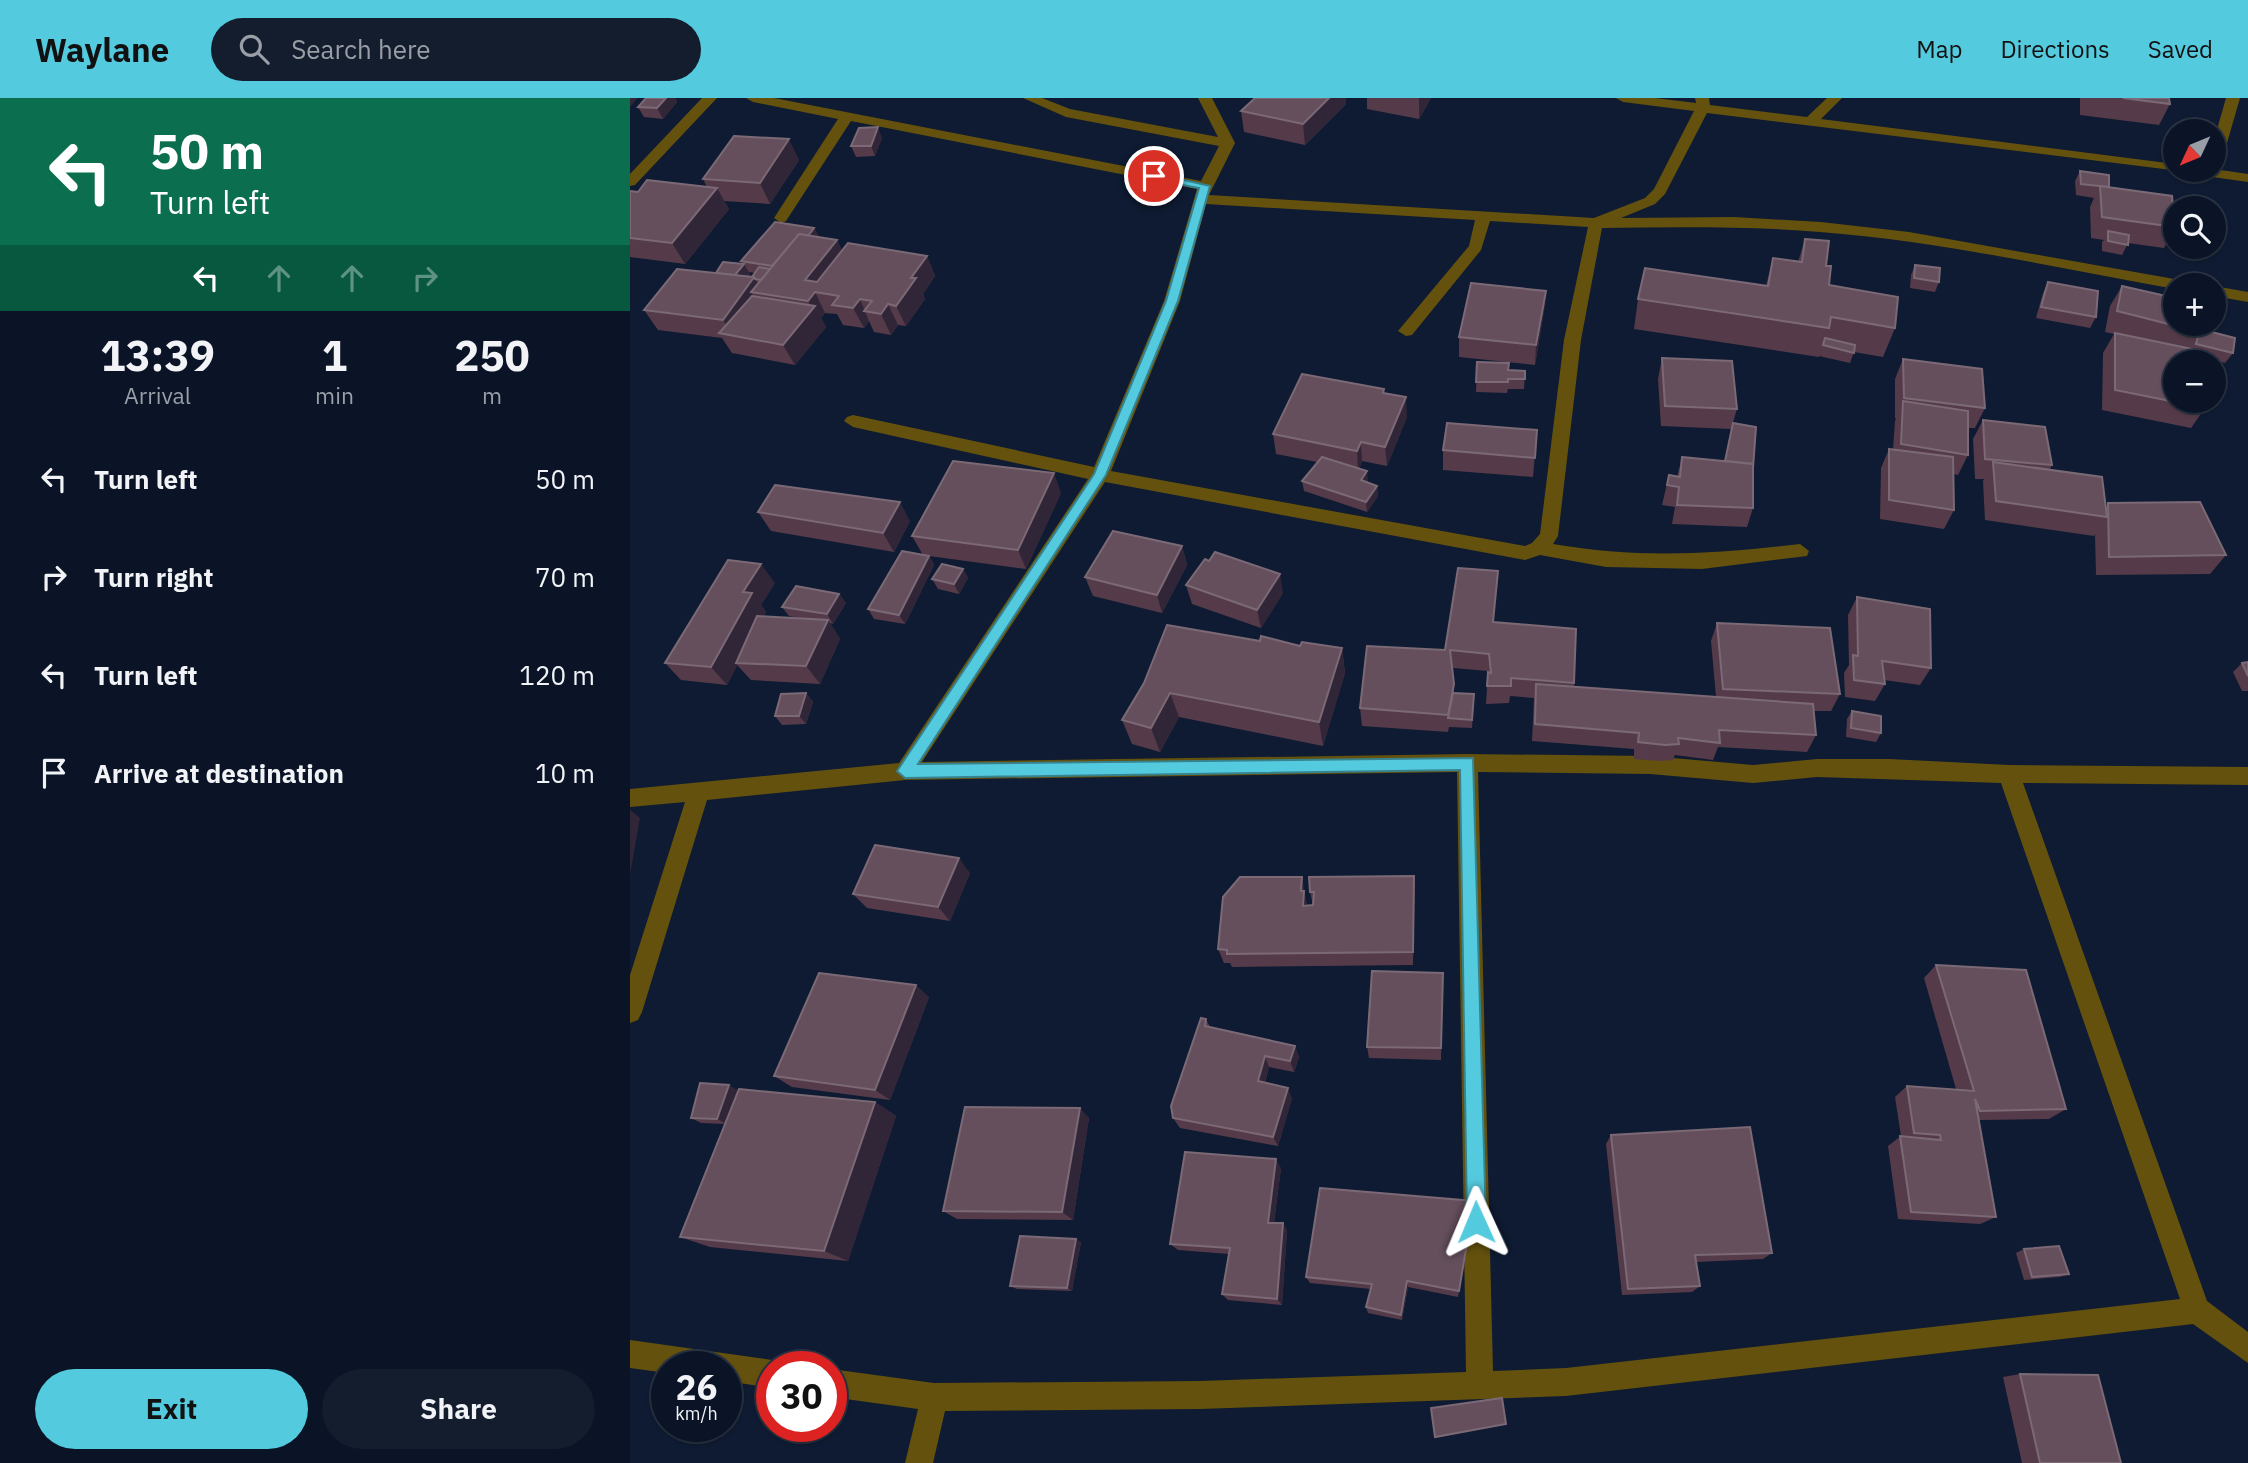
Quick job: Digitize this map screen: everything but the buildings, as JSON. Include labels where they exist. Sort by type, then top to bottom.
[{"type":"street","points":[[630,182],[710,98]]},
{"type":"street","points":[[753,98],[1202,192],[1596,223],[1734,222],[1833,229],[1909,237],[2163,282]]},
{"type":"street","points":[[1030,98],[1066,113],[1228,143]]},
{"type":"street","points":[[1205,98],[1228,143]]},
{"type":"street","points":[[1623,98],[1702,102],[1811,121],[2163,166]]},
{"type":"street","points":[[1811,121],[1835,98]]},
{"type":"street","points":[[2226,122],[2233,98]]},
{"type":"street","points":[[1596,223],[1650,201],[1660,191],[1702,102]]},
{"type":"street","points":[[780,218],[847,116]]},
{"type":"street","points":[[905,771],[1100,475],[1172,301],[1202,192],[1228,143]]},
{"type":"street","points":[[2226,172],[2248,178]]},
{"type":"street","points":[[1406,331],[1476,247],[1484,215]]},
{"type":"street","points":[[1539,548],[1549,536],[1565,384],[1583,274],[1596,223]]},
{"type":"street","points":[[2226,293],[2248,297]]},
{"type":"street","points":[[853,421],[1100,475],[1525,553],[1539,548],[1606,560],[1702,562],[1800,551]]},
{"type":"street","points":[[1468,763],[1480,1385]]},
{"type":"street","points":[[630,798],[905,771],[1468,763],[1650,765],[1753,774],[1817,768],[1889,768],[2009,774],[2248,776]]},
{"type":"street","points":[[2009,774],[2197,1310],[2248,1349]]},
{"type":"street","points":[[630,1012],[699,791]]},
{"type":"street","points":[[847,1384],[934,1397],[1200,1395],[1566,1382],[2197,1310]]},
{"type":"street","points":[[630,1354],[651,1357]]},
{"type":"street","points":[[919,1463],[934,1397]]},
{"type":"route","points":[[1154,176],[1205,186],[1172,301],[1100,475],[905,771],[1468,763],[1476,1222]]}]
